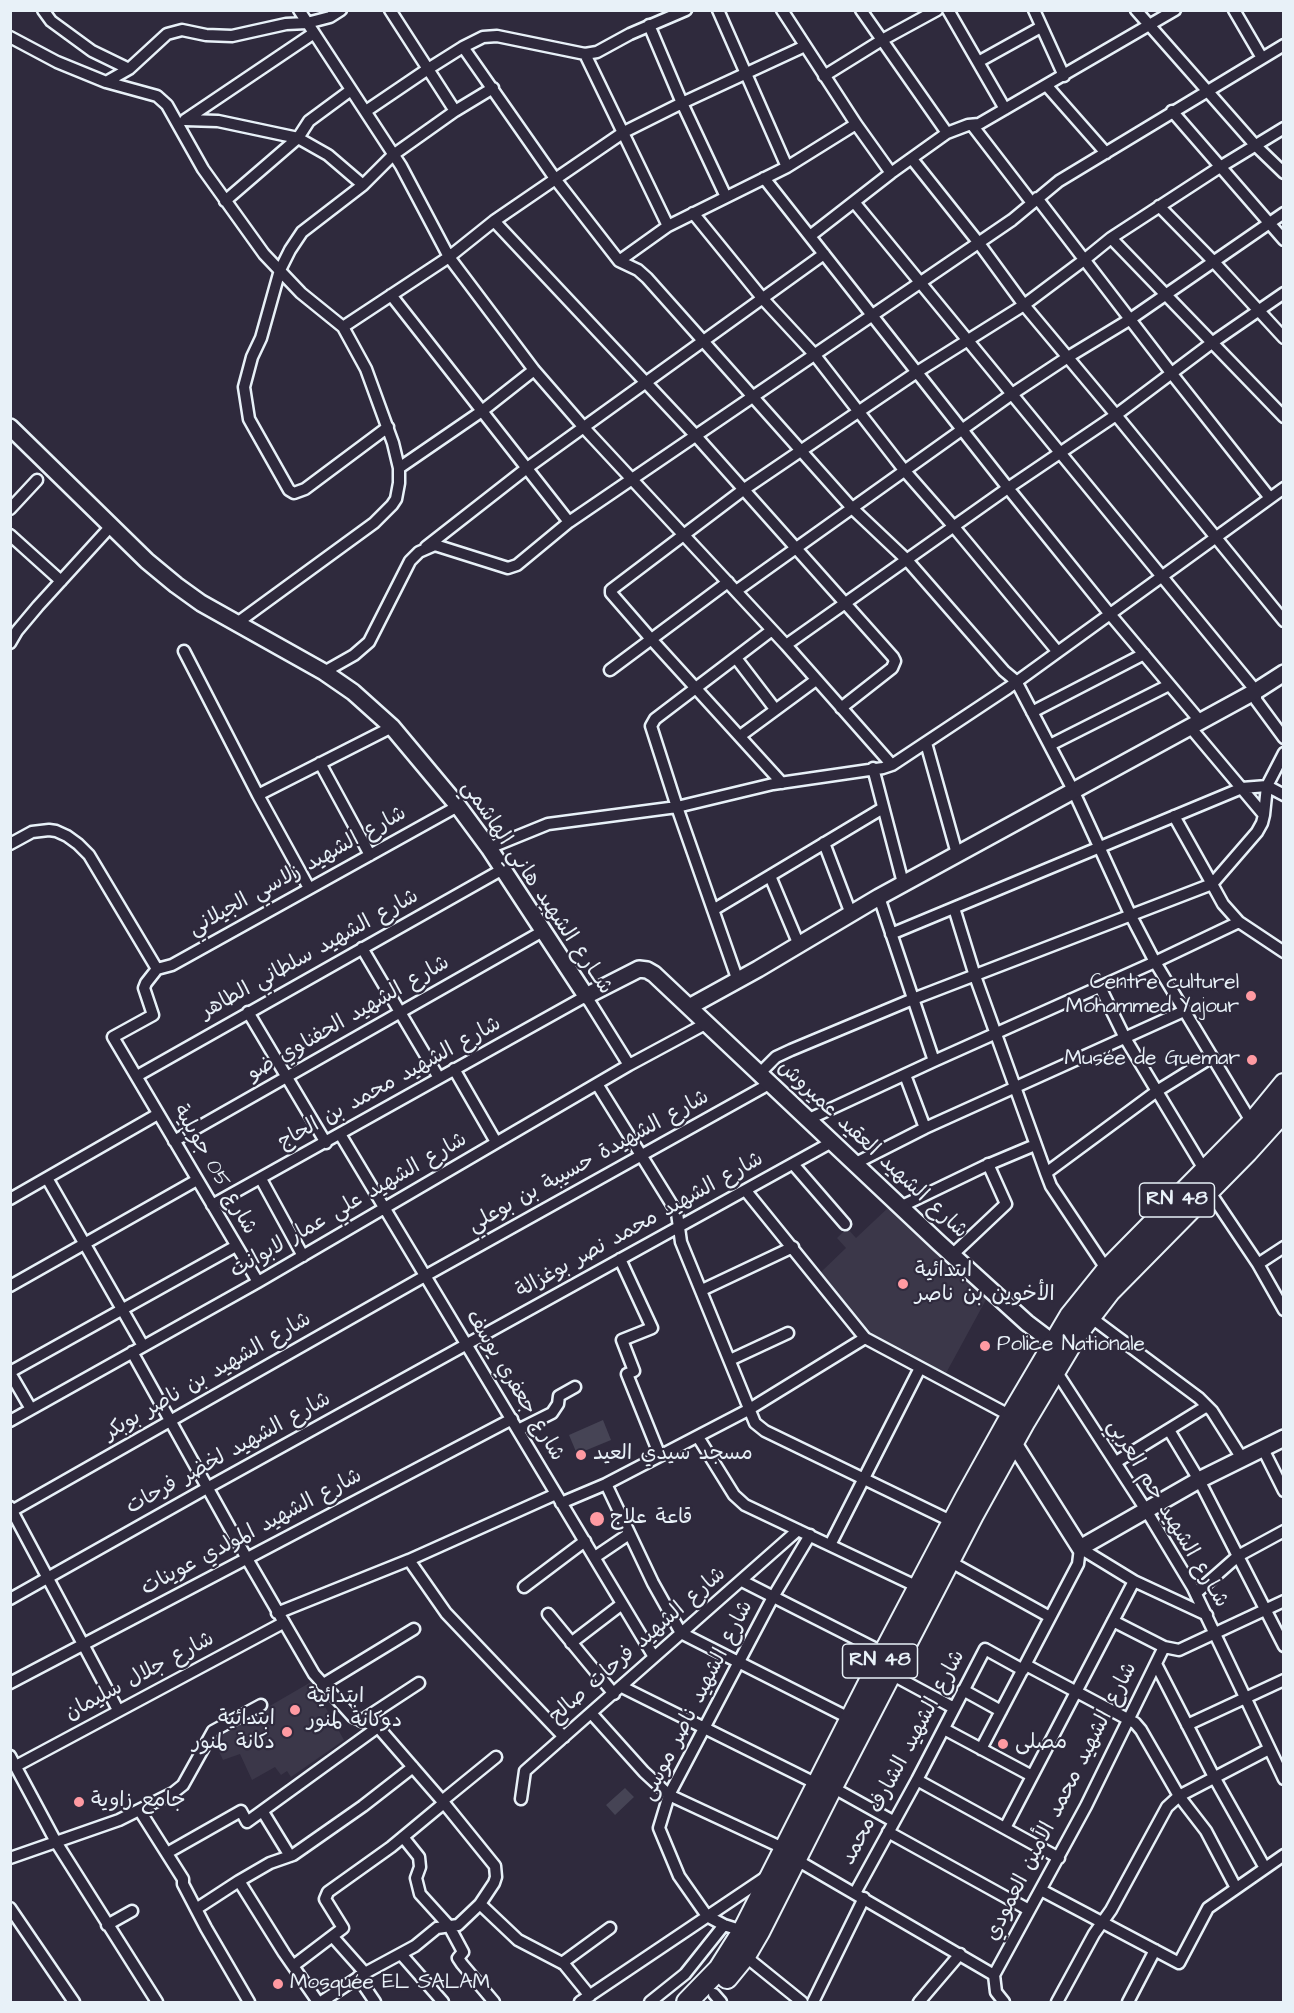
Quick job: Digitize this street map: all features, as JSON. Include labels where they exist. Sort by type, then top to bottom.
[{"type":"highway","name":"RN 48","points":[[687,2002],[719,1969],[779,1875],[857,1722],[884,1653],[918,1587],[960,1526],[1056,1371],[1065,1340],[1082,1299],[1107,1270],[1252,1123],[1284,1084]]},
{"type":"highway","name":"RN 48","points":[[857,1722],[891,1674],[949,1561],[960,1526],[1011,1416],[1065,1340],[1110,1291],[1257,1142],[1284,1111]]},
{"type":"highway","name":"RN 48","points":[[713,2000],[745,1956],[776,1900],[779,1875]]},
{"type":"street","points":[[43,10],[51,21],[92,51],[129,69]]},
{"type":"street","points":[[299,10],[401,166],[449,257],[534,370],[583,427],[786,645],[892,765]]},
{"type":"street","points":[[182,122],[310,28],[341,10]]},
{"type":"street","points":[[390,10],[455,111]]},
{"type":"street","points":[[718,10],[787,168]]},
{"type":"street","points":[[782,10],[856,124],[891,173]]},
{"type":"street","points":[[861,10],[947,133]]},
{"type":"street","points":[[824,75],[937,10]]},
{"type":"street","points":[[948,10],[1005,109]]},
{"type":"street","points":[[1034,10],[1064,76]]},
{"type":"street","points":[[1136,10],[1255,146],[1284,173]]},
{"type":"street","points":[[810,236],[947,133],[979,124],[1175,10]]},
{"type":"street","points":[[1234,10],[1262,58]]},
{"type":"street","points":[[366,111],[463,47],[483,38],[497,36],[585,54],[597,52],[681,12]]},
{"type":"street","points":[[106,82],[129,69],[167,34],[182,30],[206,35],[232,36],[286,24],[310,28]]},
{"type":"street","points":[[649,26],[726,197]]},
{"type":"street","points":[[978,62],[1041,27]]},
{"type":"street","points":[[10,38],[57,62],[106,82],[157,96],[167,105],[182,122],[203,169],[264,254],[301,292],[343,327],[366,369],[388,427],[399,468],[396,499],[374,523],[237,623]]},
{"type":"street","points":[[426,547],[435,545],[508,568],[517,565],[569,522],[1012,220],[1059,181],[1284,45]]},
{"type":"street","points":[[343,327],[449,257],[494,221],[624,132],[805,46]]},
{"type":"street","points":[[463,47],[556,180],[619,261],[643,274],[852,508],[907,560],[1004,671],[1016,681],[1073,790],[1130,914],[1155,962],[1252,1123]]},
{"type":"street","points":[[585,54],[668,226]]},
{"type":"street","points":[[1047,86],[1106,153]]},
{"type":"street","points":[[388,427],[305,489],[294,493],[289,490],[249,419],[243,387],[252,357],[261,338],[280,270],[302,232],[363,185],[393,155],[455,111],[493,88]]},
{"type":"street","points":[[225,201],[298,138],[309,121],[351,90]]},
{"type":"street","points":[[1172,111],[1284,240]]},
{"type":"street","points":[[182,122],[218,122],[298,138],[328,155],[363,185]]},
{"type":"street","points":[[619,261],[668,226],[787,168],[856,124]]},
{"type":"street","points":[[972,125],[1084,260],[1270,498]]},
{"type":"street","points":[[782,783],[651,639],[611,593],[611,590],[743,490],[917,372],[1024,304],[1111,238],[1284,128]]},
{"type":"street","points":[[912,159],[1024,304],[1284,621]]},
{"type":"street","points":[[764,178],[1008,488],[1169,685],[1195,724],[1264,815]]},
{"type":"street","points":[[854,202],[1256,691],[1256,700],[1284,738]]},
{"type":"street","points":[[1159,206],[1284,338]]},
{"type":"street","points":[[693,213],[763,299],[814,354],[904,470],[954,526],[1057,651]]},
{"type":"street","points":[[736,591],[961,429],[1068,357],[1130,320],[1284,213]]},
{"type":"street","points":[[494,221],[696,436],[893,657],[895,661],[892,668],[841,708]]},
{"type":"street","points":[[1111,238],[1284,417]]},
{"type":"street","points":[[324,672],[354,655],[369,642],[410,561],[426,547],[527,468],[824,254]]},
{"type":"street","points":[[786,645],[1008,488],[1116,415],[1213,342],[1284,293]]},
{"type":"street","points":[[391,295],[569,522]]},
{"type":"street","points":[[399,468],[482,411],[534,370]]},
{"type":"street","name":"شــارع الشهيد هاني الهاشمي","points":[[10,427],[111,526],[176,585],[201,603],[324,672],[353,692],[392,726],[458,806],[489,848],[629,1065]]},
{"type":"street","points":[[10,509],[37,480]]},
{"type":"street","points":[[489,848],[548,824],[677,807],[782,783],[892,765],[1016,681],[1284,488]]},
{"type":"street","points":[[10,643],[14,629],[111,526]]},
{"type":"street","points":[[10,535],[61,581]]},
{"type":"street","points":[[610,669],[728,582]]},
{"type":"street","points":[[738,981],[651,726],[655,719],[772,630]]},
{"type":"street","points":[[184,651],[309,888]]},
{"type":"street","points":[[1032,712],[1144,654]]},
{"type":"street","points":[[736,657],[775,709]]},
{"type":"street","points":[[689,1007],[738,981],[879,897],[1256,691],[1284,673]]},
{"type":"street","points":[[740,736],[816,680]]},
{"type":"street","points":[[1050,745],[1169,685]]},
{"type":"street","points":[[258,795],[392,726]]},
{"type":"street","points":[[926,743],[957,854]]},
{"type":"street","points":[[1212,884],[1257,832],[1264,815],[1267,786],[1284,753]]},
{"type":"street","points":[[320,763],[370,855]]},
{"type":"street","points":[[873,768],[903,884]]},
{"type":"street","points":[[891,934],[1242,788],[1267,786],[1284,795]]},
{"type":"street","name":"شارع الشهيد زلاسي الجيلاني","points":[[157,969],[172,965],[458,806]]},
{"type":"street","points":[[713,910],[883,808]]},
{"type":"street","points":[[1174,816],[1223,904],[1239,922],[1284,952]]},
{"type":"street","points":[[10,844],[32,832],[49,830],[67,836],[78,844],[89,855],[157,969]]},
{"type":"street","points":[[824,843],[851,914]]},
{"type":"street","name":"شارع الشهيد سلطاني الطاهر","points":[[137,1076],[503,869]]},
{"type":"street","points":[[770,876],[800,945]]},
{"type":"street","name":"شارع الشهيدة حسيبة بن بوعلي","points":[[425,1276],[641,1156],[766,1078],[777,1057],[791,1050],[914,999],[1212,884]]},
{"type":"street","points":[[879,897],[934,1061]]},
{"type":"street","points":[[954,908],[1014,1089],[1046,1173],[1052,1186],[1107,1270]]},
{"type":"street","points":[[809,1119],[1239,922]]},
{"type":"street","name":"شارع الشهيد الحفناوي ضو","points":[[174,1141],[543,931]]},
{"type":"street","points":[[362,948],[439,1078]]},
{"type":"street","name":"شارع 05 جويلية","points":[[157,969],[144,988],[153,1015],[113,1037],[258,1282]]},
{"type":"street","name":"شارع الشهيد العقيد عميروش","points":[[586,996],[639,969],[654,974],[854,1164],[1027,1323],[1065,1340]]},
{"type":"street","points":[[1100,987],[1125,1038],[1205,1171]]},
{"type":"street","name":"شارع الشهيد محمد بن الحاج","points":[[212,1205],[586,996]]},
{"type":"street","points":[[854,1164],[926,1128],[1184,1011]]},
{"type":"street","points":[[248,1012],[326,1143]]},
{"type":"street","name":"شارع الشهيد علي عمار لابوانت","points":[[10,1421],[258,1282],[629,1065],[707,1023]]},
{"type":"street","points":[[1046,1173],[1157,1092],[1212,1057]]},
{"type":"street","points":[[454,1070],[496,1142]]},
{"type":"street","points":[[905,1075],[926,1128]]},
{"type":"street","points":[[597,1084],[677,1213],[681,1242],[755,1423],[765,1431],[960,1526]]},
{"type":"street","points":[[10,1199],[158,1114]]},
{"type":"street","name":"شارع جعفري يوسف","points":[[340,1134],[654,1657]]},
{"type":"street","name":"شارع الشهيد محمد نصر بوغزالة","points":[[467,1345],[832,1142]]},
{"type":"street","points":[[900,1207],[988,1164],[1035,1145]]},
{"type":"street","points":[[793,1164],[844,1224]]},
{"type":"street","points":[[952,1254],[1006,1204],[988,1164]]},
{"type":"street","points":[[47,1178],[142,1347]]},
{"type":"street","points":[[261,1179],[303,1256]]},
{"type":"street","points":[[10,1286],[197,1180]]},
{"type":"street","points":[[746,1191],[865,1338],[1011,1416]]},
{"type":"street","points":[[1209,1191],[1258,1264],[1283,1308]]},
{"type":"street","points":[[31,1409],[10,1373],[236,1246]]},
{"type":"street","points":[[702,1290],[793,1247]]},
{"type":"street","points":[[1258,1264],[1284,1247]]},
{"type":"street","points":[[620,1259],[652,1328],[622,1340],[634,1371],[627,1374],[660,1456]]},
{"type":"street","name":"شارع الشهيد بن ناصر بوبكر","points":[[11,1510],[171,1422],[425,1276]]},
{"type":"street","points":[[1089,1316],[1207,1406],[1243,1460]]},
{"type":"street","points":[[730,1360],[788,1334]]},
{"type":"street","points":[[277,1613],[559,1498],[606,1484],[748,1410],[865,1338]]},
{"type":"street","name":"شارع الشهيد لخضر فرحات","points":[[10,1599],[467,1345]]},
{"type":"street","points":[[132,1352],[277,1613],[322,1685],[359,1721],[378,1727],[491,1860],[496,1872],[494,1883],[480,1904],[458,1925],[437,1928],[421,1942],[361,1975],[320,2002],[292,1966],[238,1881]]},
{"type":"street","points":[[830,1545],[920,1368]]},
{"type":"street","name":"شـارع الشهيد حم العربي","points":[[1056,1371],[1116,1462],[1196,1593],[1284,1779]]},
{"type":"street","points":[[518,1430],[552,1413],[558,1404],[559,1396],[575,1387]]},
{"type":"street","points":[[1116,1462],[1207,1406]]},
{"type":"street","name":"شارع الشهيد المولدي عوينات","points":[[10,1683],[512,1419]]},
{"type":"street","points":[[1169,1430],[1199,1480],[1284,1646]]},
{"type":"street","points":[[698,1437],[734,1495],[746,1505],[918,1587]]},
{"type":"street","points":[[1080,1548],[1199,1480],[1284,1438]]},
{"type":"street","points":[[1013,1442],[1080,1548],[1134,1581],[1207,1615]]},
{"type":"street","points":[[1263,1449],[1284,1491]]},
{"type":"street","points":[[606,1484],[653,1583],[681,1633],[857,1722]]},
{"type":"street","points":[[11,1510],[118,1710]]},
{"type":"street","name":"شارع الشهيد فرحات صالح","points":[[521,1799],[525,1770],[618,1691],[798,1530]]},
{"type":"street","points":[[1196,1593],[1238,1556],[1284,1531]]},
{"type":"street","points":[[595,1557],[629,1534]]},
{"type":"street","name":"شارع الشهيد ناصر موسى","points":[[743,1931],[707,1916],[680,1876],[659,1828],[669,1795],[773,1597],[810,1535]]},
{"type":"street","points":[[524,1587],[585,1541]]},
{"type":"street","points":[[981,1749],[1078,1564],[1080,1548]]},
{"type":"street","points":[[409,1560],[447,1613],[564,1737]]},
{"type":"street","points":[[949,1561],[1050,1617]]},
{"type":"street","points":[[742,1581],[884,1653]]},
{"type":"street","points":[[1005,1828],[1134,1581]]},
{"type":"street","points":[[1113,1621],[1164,1647],[1179,1650],[1284,1601]]},
{"type":"street","points":[[572,1643],[622,1604]]},
{"type":"street","points":[[548,1614],[618,1691],[704,1728],[824,1785],[893,1821]]},
{"type":"street","name":"شارع جلال سليمان","points":[[13,1761],[118,1710],[283,1623]]},
{"type":"street","points":[[322,1685],[414,1629]]},
{"type":"street","name":"شارع الشهيد محمد الأمين العمودي","points":[[994,1974],[1059,1858],[1164,1647]]},
{"type":"street","name":"شارع الشهيد الشارف محمد","points":[[813,2002],[893,1821],[917,1780],[985,1649],[1025,1667]]},
{"type":"street","points":[[1156,1664],[1214,1777],[1265,1868]]},
{"type":"street","points":[[1025,1667],[1129,1719],[1141,1730],[1179,1796],[1206,1831],[1236,1888]]},
{"type":"street","points":[[891,1674],[954,1708]]},
{"type":"street","points":[[1187,1725],[1284,1680]]},
{"type":"street","points":[[359,1721],[419,1683]]},
{"type":"street","points":[[963,1690],[1001,1711]]},
{"type":"street","points":[[10,1858],[120,1820],[167,1797],[183,1785],[213,1731],[261,1705]]},
{"type":"street","points":[[591,1713],[644,1772],[669,1795],[790,1854],[994,1974],[996,1992],[1004,2002]]},
{"type":"street","points":[[167,1853],[241,1811],[247,1822],[378,1727]]},
{"type":"street","points":[[944,1729],[1032,1776]]},
{"type":"street","points":[[1057,2002],[1167,1807],[1179,1796],[1269,1749]]},
{"type":"street","points":[[292,1966],[343,1928],[325,1899],[328,1892],[403,1837],[496,1757]]},
{"type":"street","points":[[13,1761],[56,1842],[157,2002]]},
{"type":"street","points":[[196,1909],[238,1881],[270,1863],[290,1856],[363,1806],[413,1767]]},
{"type":"street","points":[[917,1780],[1059,1858]]},
{"type":"street","points":[[140,1811],[183,1879],[183,1884],[196,1909],[249,2002]]},
{"type":"street","points":[[263,1812],[290,1856]]},
{"type":"street","points":[[888,1832],[1029,1910]]},
{"type":"street","points":[[403,1837],[419,1857],[420,1868],[416,1878],[420,1894],[449,1926],[463,1952],[458,1958],[494,2002]]},
{"type":"street","points":[[1041,1890],[1179,1963],[1208,1908],[1284,1855]]},
{"type":"street","points":[[580,2002],[707,1916],[779,1875]]},
{"type":"street","points":[[480,1904],[512,1937],[562,1963],[590,1996]]},
{"type":"street","points":[[10,1908],[74,2002]]},
{"type":"street","points":[[107,1925],[132,1911]]},
{"type":"street","points":[[650,2002],[685,1974],[724,1925]]},
{"type":"street","points":[[562,1963],[610,1928]]},
{"type":"street","points":[[333,1937],[361,1975],[375,2002]]},
{"type":"street","points":[[1128,2002],[1155,1950]]},
{"type":"street","points":[[401,1954],[443,2002]]},
{"type":"street","points":[[919,2002],[960,1954]]},
{"type":"street","points":[[745,1956],[802,2002]]},
{"type":"shaded area","name":"ابتدائية الأخوين بن ناصر","points":[[890,1206],[988,1296],[945,1375],[875,1338],[821,1272],[846,1248],[837,1238],[847,1228],[856,1238]]},
{"type":"shaded area","points":[[603,1420],[611,1440],[577,1454],[569,1435]]},
{"type":"shaded area","name":"ابتدائية دوكانة لمنور","points":[[311,1682],[344,1740],[291,1777],[287,1771],[281,1775],[275,1767],[252,1780],[240,1754],[223,1760],[213,1739]]},
{"type":"shaded area","points":[[625,1788],[634,1797],[615,1815],[606,1805]]},
{"type":"place","name":"Centre culturel Mohammed Yajour","points":[[1251,996]]},
{"type":"place","name":"Musée de Guemar","points":[[1252,1060]]},
{"type":"place","name":"ابتدائية الأخوين بن ناصر","points":[[903,1284]]},
{"type":"place","name":"Police Nationale","points":[[985,1346]]},
{"type":"place","name":"مسجد سيدي العيد","points":[[581,1455]]},
{"type":"place","name":"قاعة علاج","points":[[597,1519]]},
{"type":"place","name":"ابتدائية دوكانة لمنور","points":[[295,1710]]},
{"type":"place","name":"ابتدائية دكانة لمنور","points":[[287,1732]]},
{"type":"place","name":"مصلى","points":[[1003,1744]]},
{"type":"place","name":"جامع زاوية","points":[[79,1802]]},
{"type":"place","name":"Mosquée EL SALAM","points":[[278,1984]]}]
